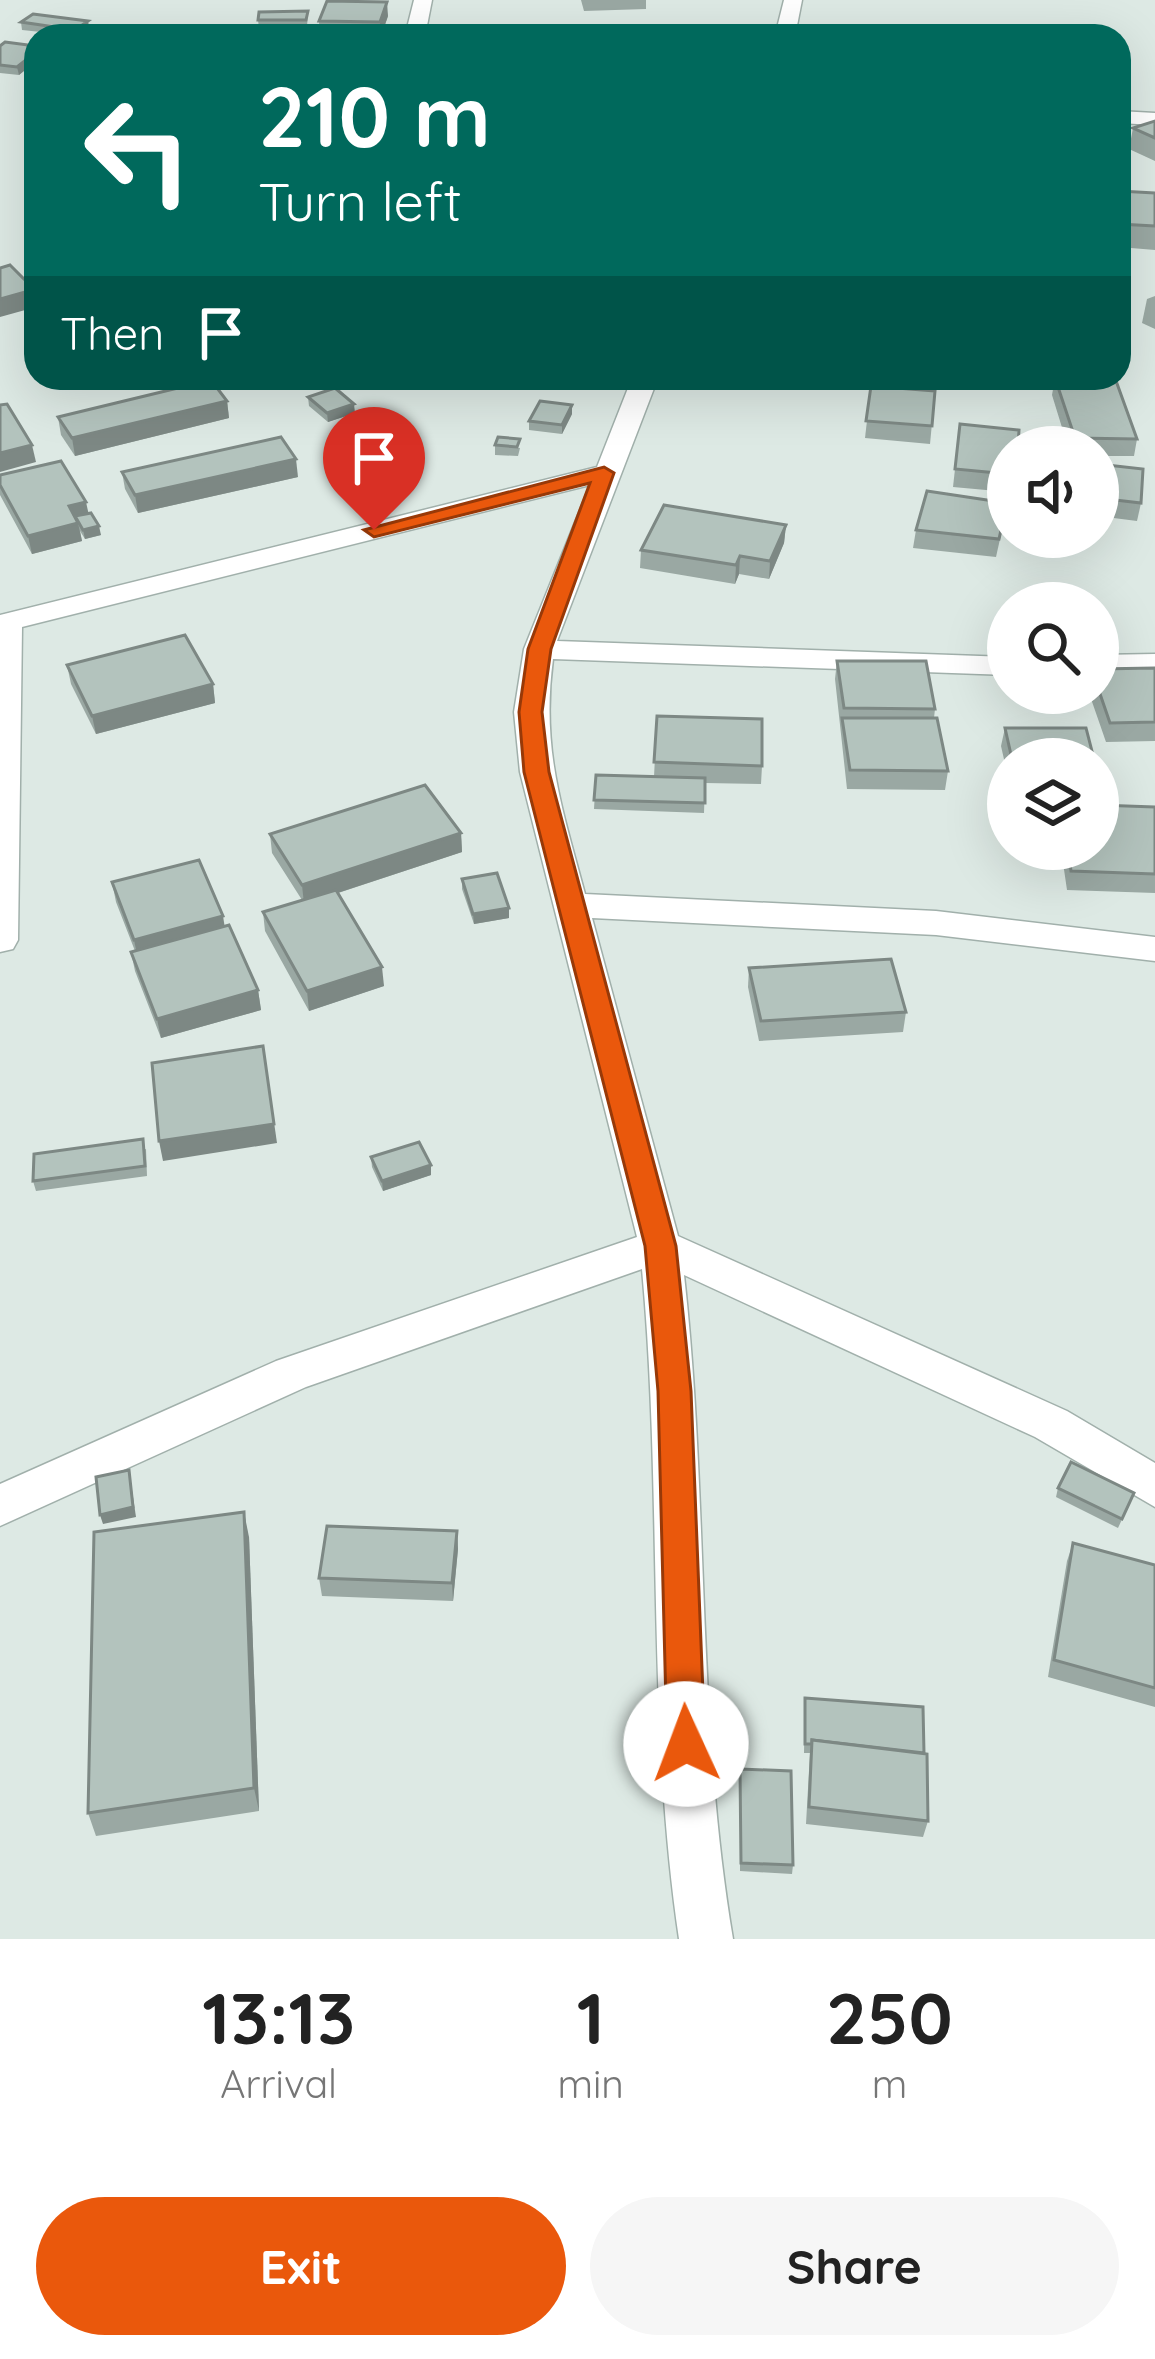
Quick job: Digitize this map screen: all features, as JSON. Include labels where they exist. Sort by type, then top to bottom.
[{"type":"street","points":[[640,390],[539,649],[530,712],[536,772],[661,1246],[674,1391],[689,1833],[706,1939]]},
{"type":"street","points":[[0,940],[3,623],[604,473]]},
{"type":"street","points":[[539,649],[987,665]]},
{"type":"street","points":[[1119,664],[1155,663]]},
{"type":"street","points":[[572,905],[936,923],[1155,949]]},
{"type":"street","points":[[0,1506],[291,1374],[661,1246],[1052,1424],[1155,1486]]},
{"type":"building","points":[[327,1],[387,2],[380,22],[319,21]]},
{"type":"building","points":[[308,11],[306,20],[258,20],[259,12]]},
{"type":"building","points":[[33,14],[88,21],[84,24],[21,22]]},
{"type":"building","points":[[5,42],[24,44],[24,61],[17,67],[0,65],[0,46]]},
{"type":"building","points":[[1155,121],[1155,138],[1133,128]]},
{"type":"building","points":[[1131,192],[1155,193],[1155,226],[1131,225]]},
{"type":"building","points":[[10,265],[24,279],[24,292],[0,299],[0,268]]},
{"type":"building","points":[[170,390],[219,390],[227,401],[72,438],[58,417]]},
{"type":"building","points":[[337,390],[354,404],[327,413],[308,397]]},
{"type":"building","points":[[870,390],[935,391],[932,426],[866,421]]},
{"type":"building","points":[[1059,390],[1119,390],[1137,439],[1119,439],[1119,426],[1071,426]]},
{"type":"building","points":[[540,401],[572,405],[562,425],[529,421]]},
{"type":"building","points":[[7,404],[32,445],[0,453],[0,405]]},
{"type":"building","points":[[960,424],[987,427],[987,472],[955,469]]},
{"type":"building","points":[[281,437],[296,459],[135,495],[122,472]]},
{"type":"building","points":[[498,437],[520,439],[517,447],[495,445]]},
{"type":"building","points":[[61,461],[86,502],[69,506],[78,523],[28,536],[0,485],[0,475]]},
{"type":"building","points":[[1119,466],[1143,469],[1141,503],[1119,500]]},
{"type":"building","points":[[927,491],[987,500],[987,538],[916,530]]},
{"type":"building","points":[[664,505],[786,525],[770,561],[740,556],[736,565],[641,550]]},
{"type":"building","points":[[91,513],[99,526],[83,530],[75,516]]},
{"type":"building","points":[[185,635],[213,684],[92,716],[67,665]]},
{"type":"building","points":[[837,661],[926,661],[935,709],[844,708]]},
{"type":"building","points":[[1155,668],[1155,722],[1110,723],[1107,714],[1119,714],[1119,669]]},
{"type":"building","points":[[657,716],[762,719],[762,766],[654,762]]},
{"type":"building","points":[[842,718],[937,718],[948,771],[850,770]]},
{"type":"building","points":[[1005,728],[1086,728],[1089,738],[1007,738]]},
{"type":"building","points":[[596,775],[705,778],[705,803],[594,800]]},
{"type":"building","points":[[425,785],[461,833],[302,885],[270,834]]},
{"type":"building","points":[[1119,806],[1155,807],[1155,874],[1071,871],[1119,870]]},
{"type":"building","points":[[199,860],[223,916],[134,940],[112,882]]},
{"type":"building","points":[[497,873],[509,908],[473,914],[462,879]]},
{"type":"building","points":[[336,890],[382,967],[307,991],[263,912]]},
{"type":"building","points":[[229,925],[258,990],[157,1019],[131,952]]},
{"type":"building","points":[[891,959],[906,1012],[761,1021],[749,968]]},
{"type":"building","points":[[263,1046],[274,1124],[159,1141],[152,1063]]},
{"type":"building","points":[[143,1139],[145,1166],[33,1181],[34,1154]]},
{"type":"building","points":[[419,1142],[431,1165],[382,1181],[371,1157]]},
{"type":"building","points":[[1071,1462],[1134,1493],[1122,1519],[1058,1488]]},
{"type":"building","points":[[129,1470],[133,1507],[100,1515],[96,1477]]},
{"type":"building","points":[[244,1512],[254,1788],[88,1813],[94,1532]]},
{"type":"building","points":[[327,1526],[457,1531],[452,1583],[319,1578]]},
{"type":"building","points":[[1073,1543],[1155,1565],[1155,1688],[1054,1660]]},
{"type":"building","points":[[805,1698],[923,1707],[924,1753],[812,1740],[805,1744]]},
{"type":"building","points":[[812,1740],[927,1754],[928,1821],[809,1807]]},
{"type":"building","points":[[740,1769],[791,1771],[793,1865],[741,1863]]},
{"type":"route","points":[[374,530],[604,473],[539,649],[530,712],[536,772],[661,1246],[674,1391],[686,1744]]}]
